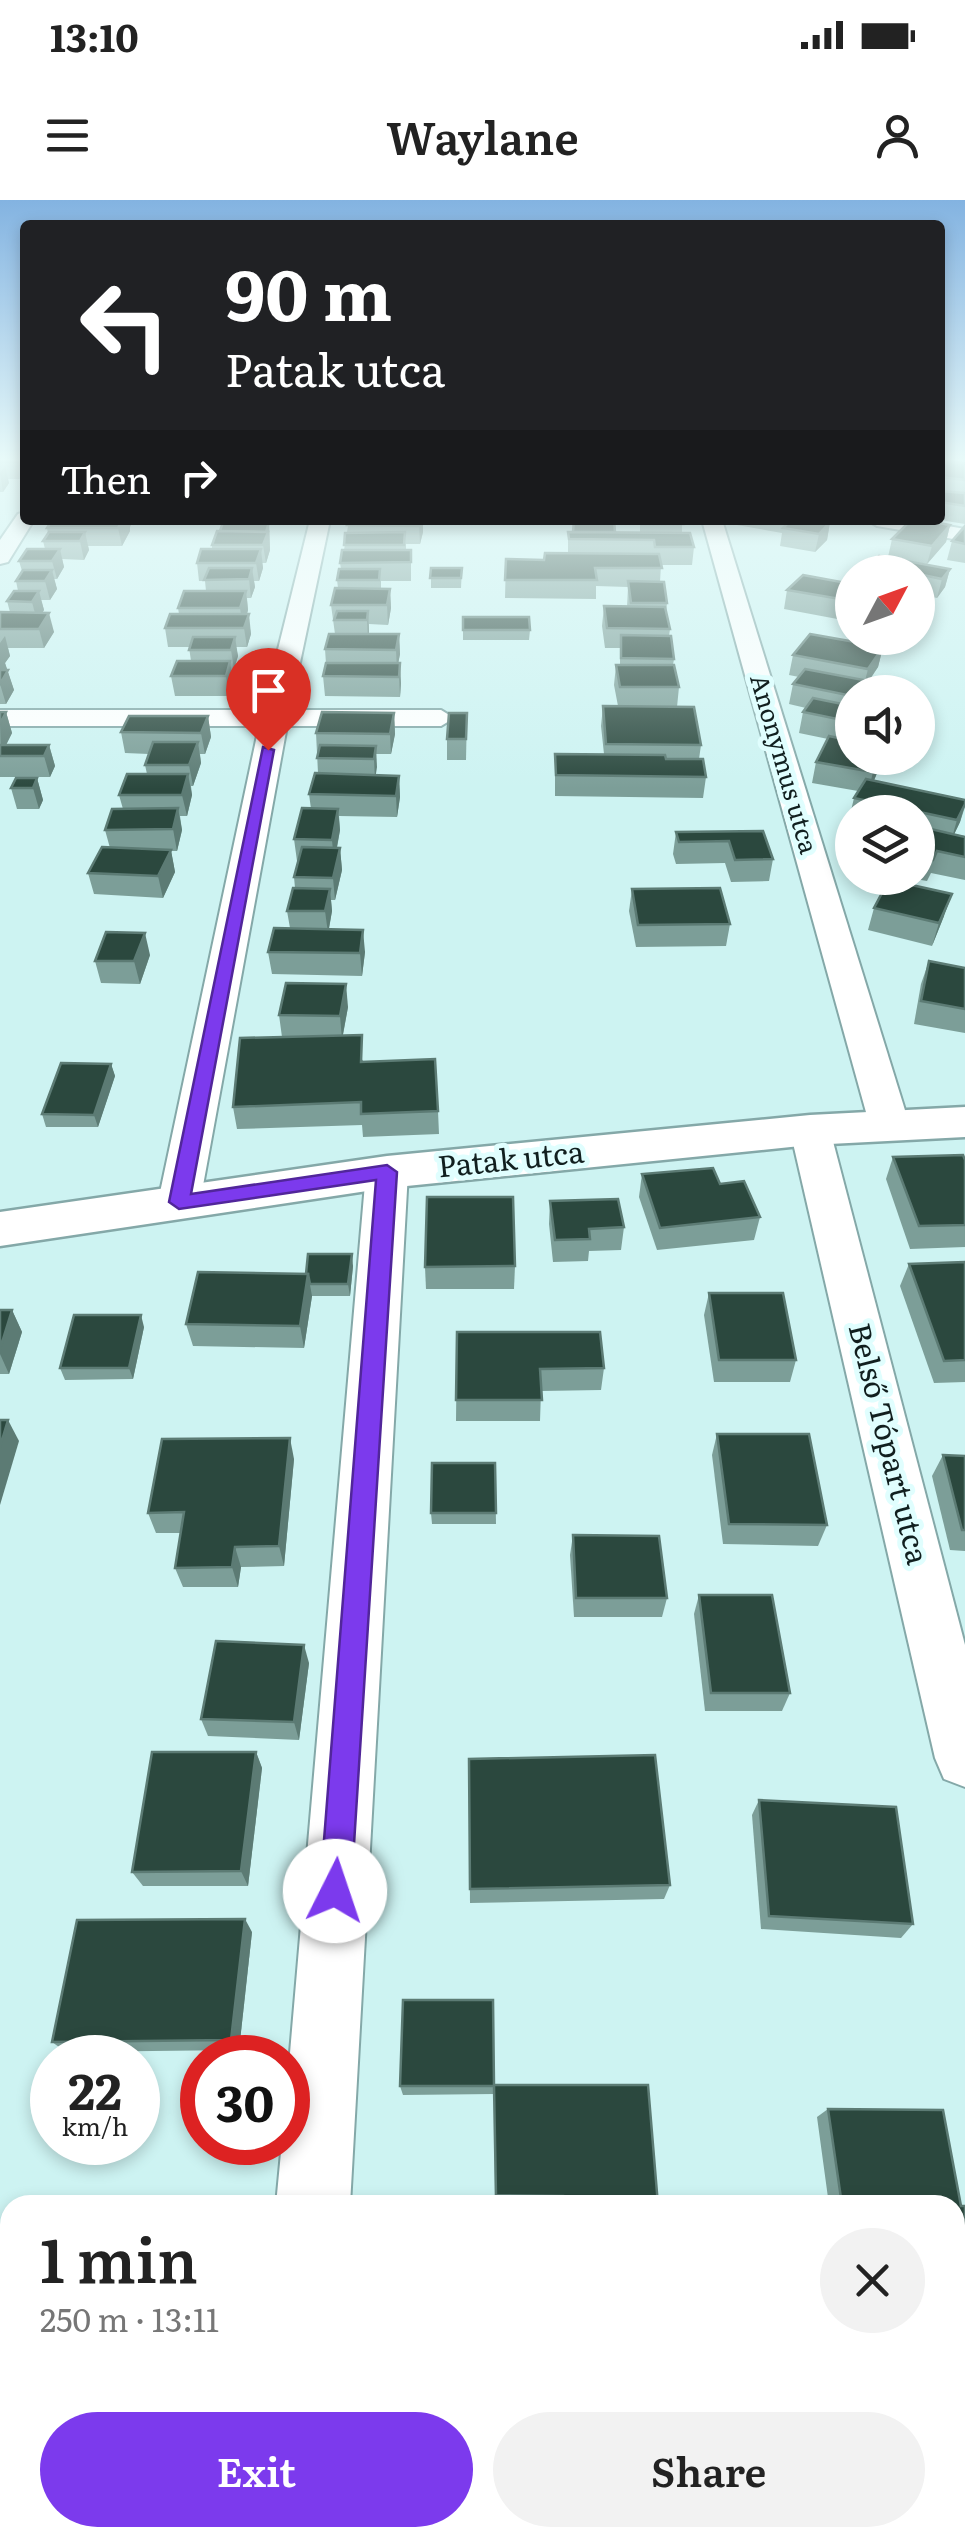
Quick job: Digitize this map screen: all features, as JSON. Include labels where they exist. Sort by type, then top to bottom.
[{"type":"street","points":[[179,1202],[275,716],[308,571]]},
{"type":"street","name":"Anonymus utca","points":[[727,571],[889,1123]]},
{"type":"street","points":[[0,718],[441,718]]},
{"type":"street","name":"Patak utca","points":[[0,1229],[387,1172],[889,1123],[965,1122]]},
{"type":"street","name":"Belső Tópart utca","points":[[810,1130],[965,1758]]},
{"type":"street","points":[[314,2195],[387,1172]]},
{"type":"building","points":[[23,571],[52,571],[45,581],[16,581]]},
{"type":"building","points":[[208,571],[251,571],[249,579],[204,580]]},
{"type":"building","points":[[339,571],[380,571],[379,580],[337,580]]},
{"type":"building","points":[[431,571],[462,571],[461,578],[430,578]]},
{"type":"building","points":[[505,571],[595,571],[597,580],[505,580]]},
{"type":"building","points":[[935,571],[949,571],[942,579],[935,578]]},
{"type":"building","points":[[803,575],[835,581],[835,598],[787,590]]},
{"type":"building","points":[[628,581],[664,582],[667,603],[631,603]]},
{"type":"building","points":[[335,588],[390,589],[387,605],[331,605]]},
{"type":"building","points":[[14,591],[39,591],[32,602],[7,601]]},
{"type":"building","points":[[184,591],[246,591],[240,608],[178,608]]},
{"type":"building","points":[[604,606],[665,607],[670,629],[607,628]]},
{"type":"building","points":[[337,611],[368,611],[367,620],[334,620]]},
{"type":"building","points":[[0,612],[49,613],[39,629],[0,629]]},
{"type":"building","points":[[170,614],[249,614],[244,628],[165,628]]},
{"type":"building","points":[[463,617],[529,617],[530,630],[463,630]]},
{"type":"building","points":[[329,634],[399,634],[396,650],[325,649]]},
{"type":"building","points":[[810,634],[835,638],[835,655],[878,655],[868,669],[793,655]]},
{"type":"building","points":[[621,635],[671,636],[674,659],[621,658]]},
{"type":"building","points":[[193,637],[235,637],[231,650],[189,650]]},
{"type":"building","points":[[177,661],[230,661],[226,676],[171,676]]},
{"type":"building","points":[[326,663],[400,663],[399,677],[323,676]]},
{"type":"building","points":[[616,665],[674,665],[679,687],[620,687]]},
{"type":"building","points":[[805,669],[837,675],[835,693],[793,684]]},
{"type":"building","points":[[813,698],[835,703],[835,719],[803,712]]},
{"type":"building","points":[[603,706],[694,707],[701,745],[606,744]]},
{"type":"building","points":[[322,712],[394,713],[390,734],[316,733]]},
{"type":"building","points":[[449,713],[467,713],[466,739],[447,739]]},
{"type":"building","points":[[129,716],[208,716],[201,733],[121,732]]},
{"type":"building","points":[[829,736],[835,737],[835,765],[816,762]]},
{"type":"building","points":[[153,742],[198,742],[189,765],[145,765]]},
{"type":"building","points":[[0,745],[49,745],[44,756],[0,756]]},
{"type":"building","points":[[320,745],[376,746],[374,759],[317,758]]},
{"type":"building","points":[[555,754],[703,759],[706,777],[556,775]]},
{"type":"building","points":[[315,773],[399,776],[396,796],[309,794]]},
{"type":"building","points":[[127,774],[188,774],[182,795],[119,795]]},
{"type":"building","points":[[16,778],[37,778],[33,788],[11,788]]},
{"type":"building","points":[[866,779],[965,800],[965,804],[957,820],[935,815],[935,795],[856,795]]},
{"type":"building","points":[[178,808],[173,829],[105,830],[112,809]]},
{"type":"building","points":[[302,808],[338,809],[332,840],[294,839]]},
{"type":"building","points":[[935,830],[965,837],[965,857],[937,851],[935,856]]},
{"type":"building","points":[[763,831],[773,859],[735,860],[729,841],[679,842],[676,832]]},
{"type":"building","points":[[102,847],[171,850],[158,876],[88,873]]},
{"type":"building","points":[[302,847],[340,848],[333,878],[294,877]]},
{"type":"building","points":[[293,888],[330,889],[325,911],[287,911]]},
{"type":"building","points":[[720,888],[730,924],[638,925],[632,889]]},
{"type":"building","points":[[935,890],[952,894],[939,923],[874,908],[881,895],[935,895]]},
{"type":"building","points":[[274,928],[363,930],[360,953],[268,952]]},
{"type":"building","points":[[106,932],[145,933],[134,961],[95,961]]},
{"type":"building","points":[[929,961],[965,968],[965,1009],[921,1001]]},
{"type":"building","points":[[286,983],[346,984],[340,1016],[279,1015]]},
{"type":"building","points":[[362,1035],[361,1062],[435,1059],[438,1111],[361,1114],[361,1102],[233,1107],[240,1038]]},
{"type":"building","points":[[61,1063],[111,1064],[94,1115],[42,1114]]},
{"type":"building","points":[[963,1155],[965,1225],[919,1226],[893,1157]]},
{"type":"building","points":[[713,1168],[720,1184],[744,1181],[760,1217],[660,1228],[642,1174]]},
{"type":"building","points":[[427,1197],[513,1197],[515,1266],[425,1267]]},
{"type":"building","points":[[618,1199],[624,1227],[589,1229],[590,1239],[555,1240],[550,1201]]},
{"type":"building","points":[[308,1254],[352,1254],[348,1284],[310,1284],[306,1274]]},
{"type":"building","points":[[965,1262],[965,1360],[944,1361],[909,1264]]},
{"type":"building","points":[[198,1272],[308,1274],[300,1326],[186,1324]]},
{"type":"building","points":[[709,1293],[783,1293],[796,1360],[719,1360]]},
{"type":"building","points":[[0,1310],[12,1310],[0,1349]]},
{"type":"building","points":[[74,1315],[141,1315],[129,1368],[60,1368]]},
{"type":"building","points":[[457,1332],[600,1332],[604,1368],[540,1369],[542,1400],[456,1400]]},
{"type":"building","points":[[0,1420],[8,1420],[0,1447]]},
{"type":"building","points":[[717,1434],[809,1434],[827,1525],[729,1524]]},
{"type":"building","points":[[290,1438],[279,1546],[235,1547],[232,1567],[175,1568],[184,1512],[148,1513],[162,1439]]},
{"type":"building","points":[[943,1455],[965,1456],[965,1530],[962,1530]]},
{"type":"building","points":[[432,1463],[495,1463],[496,1513],[431,1513]]},
{"type":"building","points":[[573,1535],[659,1536],[667,1598],[576,1598]]},
{"type":"building","points":[[699,1595],[772,1595],[790,1693],[711,1693]]},
{"type":"building","points":[[216,1641],[304,1645],[294,1722],[201,1719]]},
{"type":"building","points":[[152,1752],[256,1752],[241,1871],[132,1872]]},
{"type":"building","points":[[655,1755],[670,1885],[470,1889],[469,1759]]},
{"type":"building","points":[[759,1800],[896,1807],[913,1924],[769,1916]]},
{"type":"building","points":[[245,1919],[232,2035],[180,2035],[180,2041],[160,2041],[160,2035],[53,2035],[77,1920]]},
{"type":"building","points":[[403,2000],[493,2000],[494,2085],[648,2085],[657,2195],[496,2195],[494,2086],[400,2086]]},
{"type":"building","points":[[828,2109],[943,2110],[959,2195],[841,2195]]},
{"type":"route","points":[[268,750],[179,1202],[387,1172],[335,1891]]}]
